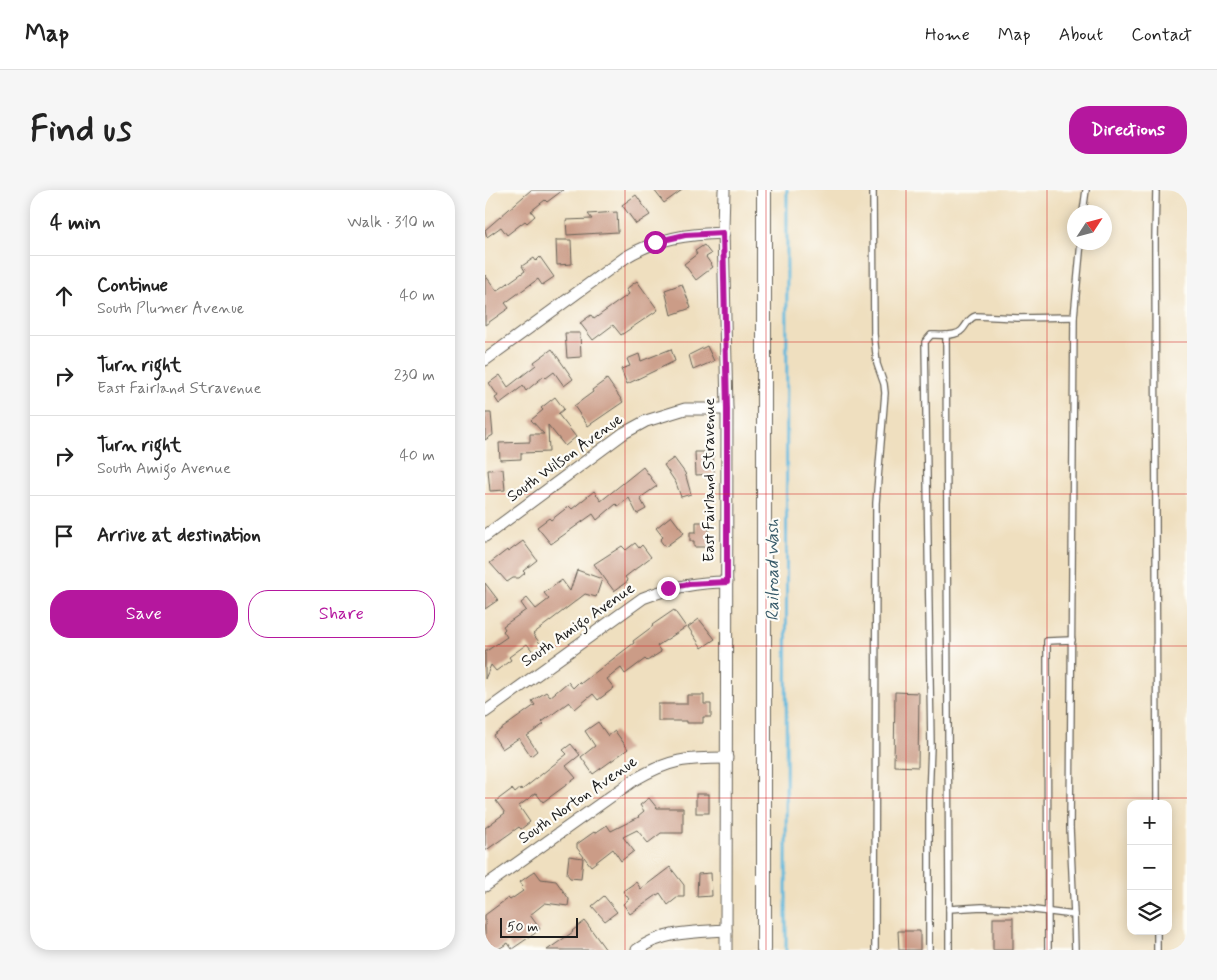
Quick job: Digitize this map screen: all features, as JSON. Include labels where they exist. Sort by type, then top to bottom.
[{"type":"street","name":"East Fairland Stravenue","points":[[724,190],[723,233],[727,409],[726,950]]},
{"type":"street","points":[[764,190],[764,950]]},
{"type":"street","points":[[485,360],[640,248],[677,236],[723,233]]},
{"type":"street","name":"South Wilson Avenue","points":[[485,536],[623,433],[666,413],[685,409],[727,409]]},
{"type":"street","name":"South Amigo Avenue","points":[[485,712],[643,598],[668,588],[689,584],[727,582]]},
{"type":"street","name":"South Norton Avenue","points":[[485,886],[646,772],[675,760],[727,758]]},
{"type":"street","points":[[637,950],[678,933],[726,930]]},
{"type":"lane","points":[[873,190],[874,334],[877,364],[885,393],[876,503],[875,950]]},
{"type":"lane","points":[[1084,205],[1086,190]]},
{"type":"lane","points":[[1156,190],[1157,800]]},
{"type":"lane","points":[[1075,950],[1070,828],[1074,317],[1080,250]]},
{"type":"lane","points":[[929,950],[931,746],[925,342],[931,335],[957,334],[961,332],[972,317],[976,316],[1018,318],[1074,317]]},
{"type":"lane","points":[[946,335],[949,950]]},
{"type":"lane","points":[[1048,950],[1047,641],[1072,640]]},
{"type":"lane","points":[[949,909],[982,907],[1027,909],[1074,915]]},
{"type":"lane","points":[[1157,935],[1157,950]]},
{"type":"building","points":[[531,190],[563,190],[547,202],[545,200],[531,211],[535,216],[527,223],[525,221],[507,235],[501,227],[487,237],[485,230]]},
{"type":"building","points":[[654,190],[682,190],[664,203]]},
{"type":"building","points":[[636,195],[650,215],[636,224],[622,205]]},
{"type":"building","points":[[617,212],[618,232],[567,235],[566,220],[592,219],[588,214]]},
{"type":"building","points":[[556,240],[571,240],[572,264],[557,265]]},
{"type":"building","points":[[704,245],[711,254],[706,257],[713,267],[696,280],[684,264],[697,254],[695,251]]},
{"type":"building","points":[[540,257],[554,277],[542,285],[538,279],[505,303],[509,308],[485,325],[485,275],[497,291],[525,271],[522,266],[534,258],[536,261]]},
{"type":"building","points":[[637,281],[658,310],[621,335],[613,325],[593,340],[580,323],[591,315],[594,319],[629,294],[626,289]]},
{"type":"building","points":[[682,284],[691,308],[671,315],[665,290]]},
{"type":"building","points":[[565,333],[580,333],[581,357],[567,358]]},
{"type":"building","points":[[707,346],[714,361],[693,370],[689,355]]},
{"type":"building","points":[[552,349],[573,379],[564,386],[554,372],[546,378],[544,376],[526,391],[523,386],[499,404],[495,398],[498,396],[489,383],[500,375],[508,387],[536,365],[534,362]]},
{"type":"building","points":[[671,349],[675,361],[627,384],[621,369],[630,366],[627,359],[639,354],[641,361]]},
{"type":"building","points":[[607,379],[623,402],[588,426],[574,406]]},
{"type":"building","points":[[555,397],[564,409],[558,414],[576,437],[565,446],[548,425],[549,452],[521,453],[521,459],[500,460],[499,443],[530,442],[530,434],[544,434],[531,420],[543,410],[541,408]]},
{"type":"building","points":[[485,413],[491,413],[493,435],[485,440]]},
{"type":"building","points":[[695,452],[713,452],[714,474],[696,475]]},
{"type":"building","points":[[674,458],[685,473],[691,494],[681,497],[676,483],[664,465]]},
{"type":"building","points":[[643,467],[657,486],[640,498],[646,509],[637,514],[629,498],[618,506],[616,504],[597,520],[593,514],[551,544],[537,527],[549,518],[551,520],[569,506],[572,509],[594,491],[601,501]]},
{"type":"building","points":[[503,469],[505,490],[490,491],[488,470]]},
{"type":"building","points":[[671,516],[684,533],[665,547],[660,540],[663,537],[656,528]]},
{"type":"building","points":[[696,522],[709,522],[709,547],[694,547],[694,541],[690,541],[690,532],[696,532]]},
{"type":"building","points":[[523,541],[537,560],[523,571],[525,573],[519,578],[513,578],[507,582],[490,563]]},
{"type":"building","points":[[635,543],[639,548],[642,545],[651,557],[625,577],[628,581],[614,591],[594,564],[622,546],[626,550]]},
{"type":"building","points":[[577,570],[602,579],[596,597],[585,594],[533,634],[542,646],[535,654],[527,644],[509,657],[511,660],[496,671],[491,665],[485,679],[485,652],[507,637],[503,631],[505,629],[503,626],[526,610],[521,603],[527,598],[536,609],[549,599],[544,593],[562,580],[570,591]]},
{"type":"building","points":[[485,583],[498,600],[485,609]]},
{"type":"building","points":[[674,610],[686,627],[657,646],[661,652],[647,661],[645,659],[625,674],[621,668],[607,679],[614,688],[598,700],[593,694],[575,709],[569,702],[542,722],[544,724],[527,736],[537,751],[531,756],[519,738],[502,749],[493,735],[535,705],[532,701],[546,692],[550,697],[568,682],[573,688],[579,682],[580,684],[634,643],[633,641],[652,625]]},
{"type":"building","points":[[699,619],[715,639],[702,648],[688,627]]},
{"type":"building","points":[[895,692],[919,693],[918,767],[894,766]]},
{"type":"building","points":[[687,695],[704,695],[704,704],[711,704],[711,717],[703,717],[703,723],[658,721],[658,704],[687,704]]},
{"type":"building","points":[[598,722],[608,736],[615,731],[628,749],[593,774],[581,757],[595,746],[585,731]]},
{"type":"building","points":[[571,744],[580,755],[566,766],[576,778],[543,802],[536,793],[519,806],[530,822],[521,829],[519,827],[485,851],[485,828],[505,813],[496,801],[512,789],[515,793],[521,788],[522,790],[567,754],[563,750]]},
{"type":"building","points":[[696,794],[709,794],[709,813],[696,813]]},
{"type":"building","points":[[649,798],[657,808],[683,808],[683,833],[661,833],[648,843],[637,830],[623,837],[634,851],[621,861],[613,849],[591,866],[577,848],[577,844],[607,825],[611,831],[639,817],[644,811],[640,805]]},
{"type":"building","points":[[569,856],[583,858],[581,879],[570,878],[567,874]]},
{"type":"building","points":[[670,867],[684,885],[684,897],[678,897],[668,905],[660,893],[630,914],[623,904],[629,899],[623,891],[636,882],[641,889]]},
{"type":"building","points":[[535,871],[541,879],[556,881],[569,899],[568,906],[545,903],[530,915],[540,929],[534,934],[512,949],[508,943],[497,950],[485,950],[485,915],[508,898],[510,900],[523,891],[521,888],[523,886],[520,882]]},
{"type":"building","points":[[711,873],[712,896],[697,897],[698,874]]},
{"type":"building","points":[[604,896],[617,912],[605,921],[592,906]]},
{"type":"building","points":[[993,918],[1013,918],[1013,950],[993,950]]},
{"type":"building","points":[[585,921],[606,950],[547,950],[573,932]]},
{"type":"building","points":[[898,931],[920,931],[920,950],[899,950]]},
{"type":"waterway","name":"Railroad Wash","points":[[786,950],[787,190]]},
{"type":"route","points":[[655,242],[685,235],[723,233],[727,409],[727,582],[689,584],[668,588]]}]
